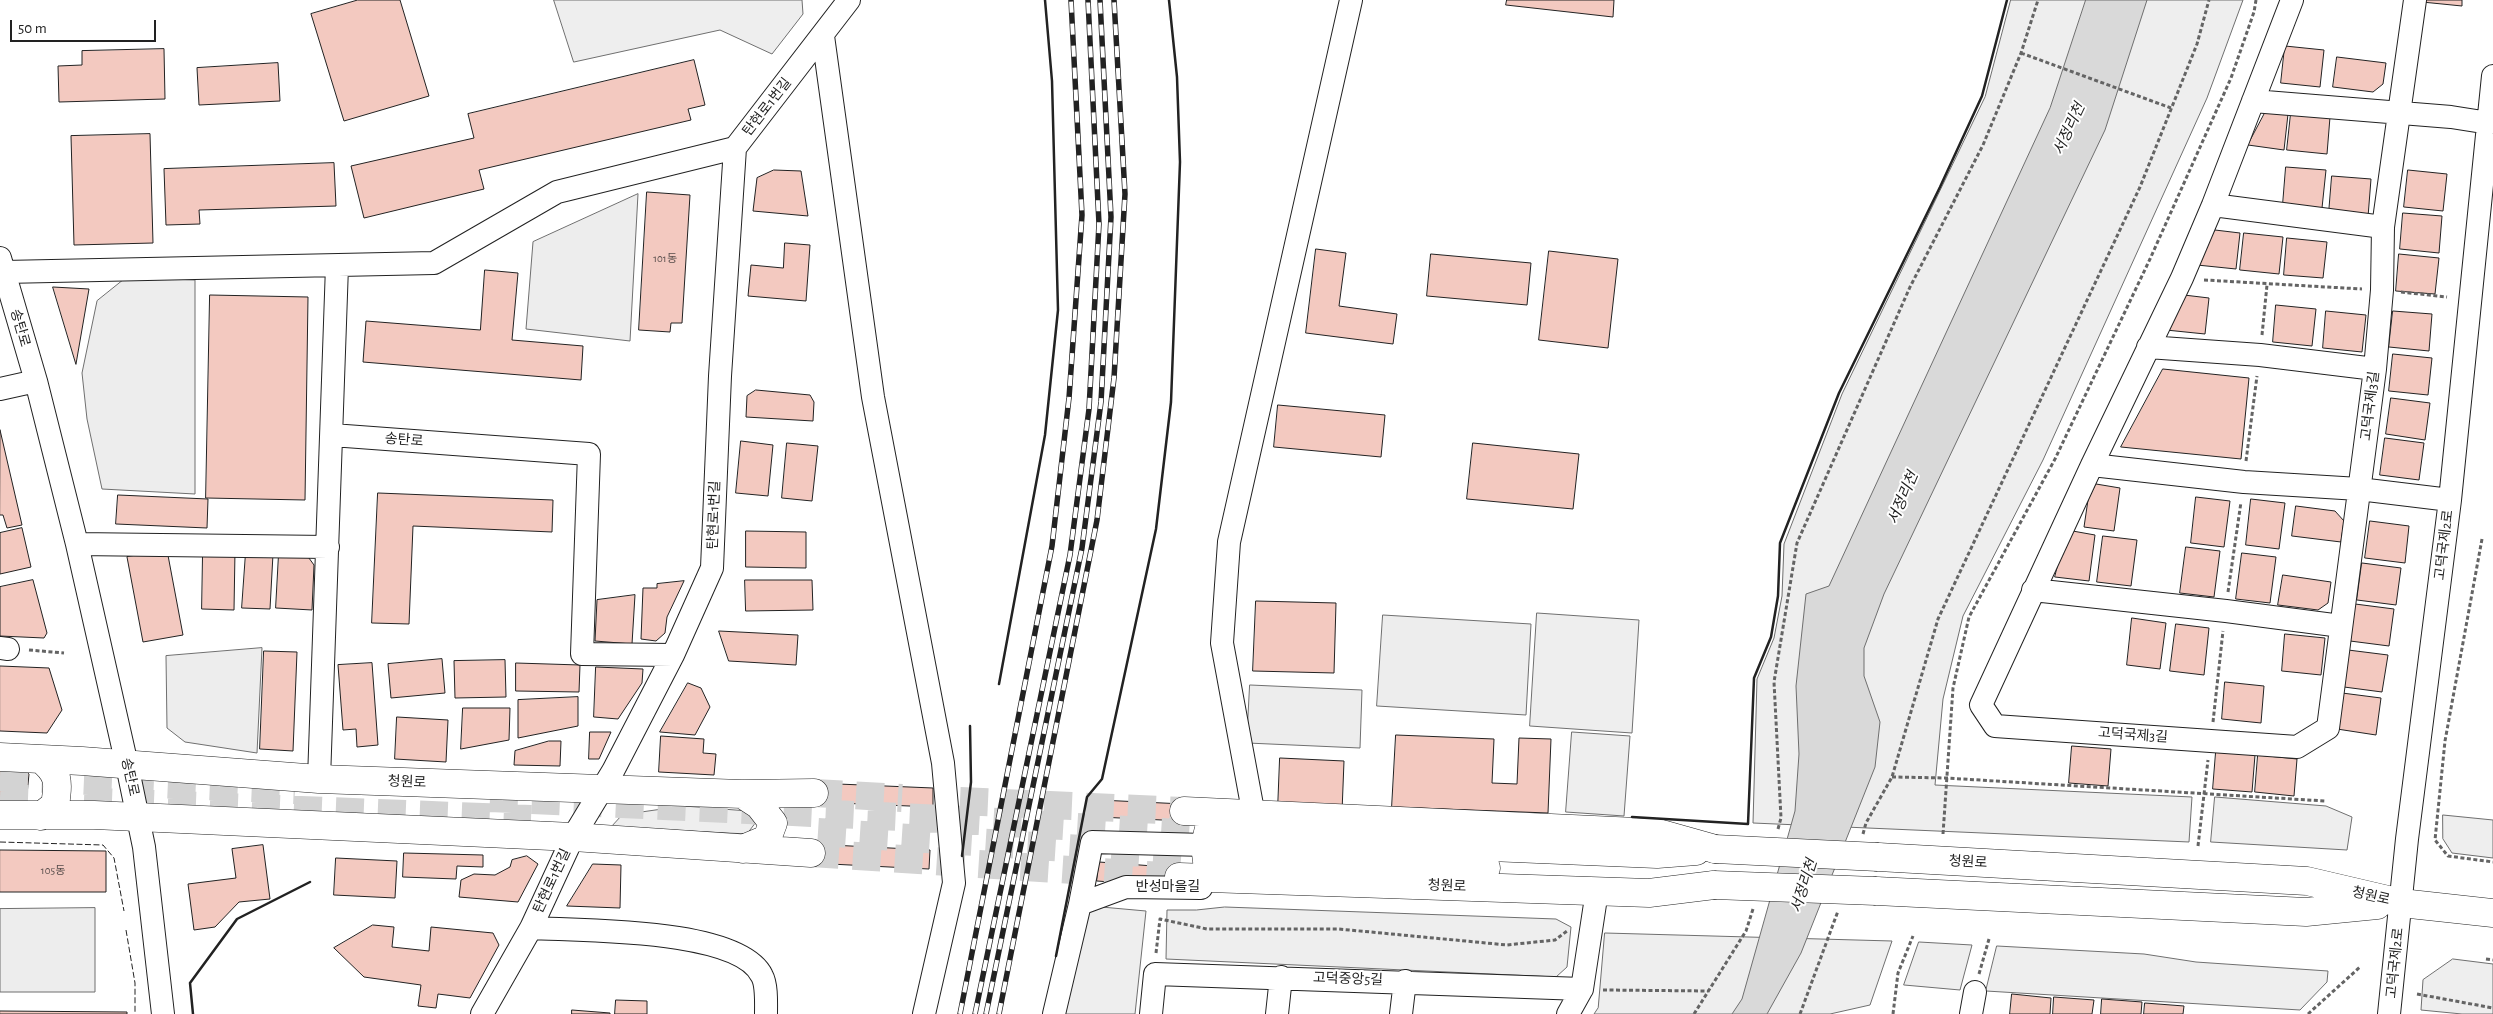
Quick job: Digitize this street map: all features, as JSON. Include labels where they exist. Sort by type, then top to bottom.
[{"type":"main road","name":"청원로","points":[[0,758],[41,759],[319,779],[742,794],[814,794]]},
{"type":"main road","points":[[41,759],[54,770],[58,788],[55,805],[41,816]]},
{"type":"main road","points":[[742,794],[760,805],[773,823],[767,839],[743,849]]},
{"type":"main road","name":"청원로","points":[[1184,811],[1252,879],[1649,893],[1714,885]]},
{"type":"main road","points":[[0,815],[94,815],[139,819],[573,837],[811,853]]},
{"type":"main road","name":"청원로","points":[[1179,878],[1254,816],[1658,833],[1715,849]]},
{"type":"main road","name":"청원로","points":[[1219,846],[1657,854],[1715,849],[1869,849],[2307,881],[2401,903]]},
{"type":"main road","name":"청원로","points":[[1219,846],[1651,875],[1714,885],[2306,912],[2401,903]]},
{"type":"main road","points":[[2401,903],[2493,913]]},
{"type":"street","name":"탄현로1번길","points":[[482,1014],[531,928],[573,837],[602,789],[673,655],[712,568],[720,376],[735,148],[824,36],[849,0]]},
{"type":"street","points":[[1254,816],[1222,643],[1229,542],[1351,0]]},
{"type":"street","name":"고덕국제3길","points":[[2292,0],[2213,205],[2182,278],[2033,590],[1981,705],[1995,726],[2297,747],[2328,728],[2375,369],[2382,290],[2383,227],[2401,114],[2415,0]]},
{"type":"street","points":[[824,36],[873,397],[943,763],[948,808],[954,884],[924,1014]]},
{"type":"street","name":"고덕국제2로","points":[[2390,1014],[2407,839],[2450,500],[2493,76]]},
{"type":"street","points":[[2254,101],[2489,123]]},
{"type":"street","points":[[2,265],[337,266],[434,263],[557,192],[735,148]]},
{"type":"street","points":[[2213,205],[2383,227]]},
{"type":"street","name":"송탄로","points":[[2,265],[36,381],[76,544],[139,819],[144,847],[163,1014]]},
{"type":"street","points":[[319,779],[337,266]]},
{"type":"street","points":[[2148,347],[2260,355],[2375,369]]},
{"type":"street","points":[[0,389],[36,381]]},
{"type":"street","name":"송탄로","points":[[332,435],[589,454],[582,654],[673,655]]},
{"type":"street","points":[[2092,465],[2244,482],[2359,489],[2450,500]]},
{"type":"street","points":[[76,544],[328,547]]},
{"type":"street","points":[[2033,590],[2226,610],[2341,626]]},
{"type":"street","points":[[1054,1014],[1080,904],[1092,842],[1219,846]]},
{"type":"street","name":"반성마을길","points":[[1080,904],[1126,887],[1193,889],[1252,879]]},
{"type":"street","points":[[1568,1014],[1582,989],[1597,891]]},
{"type":"street","points":[[531,928],[673,937],[709,944],[746,958],[763,977],[766,1014]]},
{"type":"street","points":[[1151,1014],[1154,974]]},
{"type":"street","name":"고덕중앙5길","points":[[1154,974],[1405,981],[1582,989]]},
{"type":"street","points":[[1277,1014],[1281,977]]},
{"type":"street","points":[[1401,1014],[1405,981]]},
{"type":"street","points":[[1971,1014],[1975,992]]},
{"type":"path","points":[[1776,836],[1782,818],[1774,682],[1797,543],[1910,287],[1983,145],[2021,53],[2038,0]]},
{"type":"path","points":[[1869,849],[1866,822],[1892,777],[1938,620],[2140,187],[2197,44],[2209,0]]},
{"type":"path","points":[[1943,834],[1953,688],[1969,617],[2055,459],[2150,259],[2231,78],[2254,12],[2256,0]]},
{"type":"path","points":[[2021,53],[2172,108]]},
{"type":"path","points":[[2182,278],[2267,285],[2382,290],[2447,297]]},
{"type":"path","points":[[2198,846],[2226,610],[2260,355],[2267,285]]},
{"type":"path","points":[[2482,539],[2445,741],[2435,840],[2448,856],[2493,862]]},
{"type":"path","points":[[4,649],[64,653]]},
{"type":"path","points":[[1892,777],[1946,778],[2325,801]]},
{"type":"path","points":[[1694,1014],[1746,931],[1755,903]]},
{"type":"path","points":[[1800,1014],[1839,908]]},
{"type":"path","points":[[1154,974],[1160,919],[1207,929],[1339,928],[1507,945],[1555,940],[1566,931]]},
{"type":"path","points":[[1893,1014],[1898,973],[1913,936]]},
{"type":"path","points":[[1975,992],[1989,939]]},
{"type":"path","points":[[2486,959],[2493,960]]},
{"type":"path","points":[[2308,1014],[2360,967]]},
{"type":"path","points":[[1582,989],[1708,991]]},
{"type":"path","points":[[2417,994],[2493,1008]]},
{"type":"shaded area","points":[[554,0],[802,0],[803,14],[772,54],[720,30],[574,62]]},
{"type":"shaded area","points":[[2011,0],[2243,0],[2207,98],[2043,460],[1963,616],[1943,699],[1935,785],[2192,797],[2189,842],[1753,823],[1757,679],[1774,638],[1782,596],[1784,544],[1842,394],[1985,97]]},
{"type":"shaded area","points":[[638,194],[630,341],[526,329],[533,242]]},
{"type":"shaded area","points":[[127,277],[195,280],[195,494],[102,489],[87,419],[82,373],[97,301]]},
{"type":"shaded area","points":[[1537,613],[1639,620],[1632,733],[1530,726]]},
{"type":"shaded area","points":[[1383,615],[1531,624],[1526,715],[1377,706]]},
{"type":"shaded area","points":[[262,648],[257,753],[185,742],[167,728],[166,656]]},
{"type":"shaded area","points":[[1250,685],[1362,690],[1360,748],[1247,743]]},
{"type":"shaded area","points":[[1572,732],[1630,736],[1624,816],[1566,812]]},
{"type":"shaded area","points":[[2215,797],[2326,806],[2352,817],[2347,850],[2211,842]]},
{"type":"shaded area","points":[[684,806],[748,811],[756,822],[747,834],[611,827],[622,815]]},
{"type":"shaded area","points":[[2443,815],[2493,820],[2493,858],[2452,853],[2443,839]]},
{"type":"shaded area","points":[[1079,905],[1146,911],[1135,1014],[1054,1014]]},
{"type":"shaded area","points":[[1225,907],[1556,919],[1571,927],[1567,967],[1556,977],[1166,959],[1167,910]]},
{"type":"shaded area","points":[[95,908],[95,992],[0,992],[0,909]]},
{"type":"shaded area","points":[[1605,933],[1892,941],[1870,1005],[1830,1014],[1594,1014],[1598,1008]]},
{"type":"shaded area","points":[[1919,942],[1972,945],[1960,990],[1904,985]]},
{"type":"shaded area","points":[[1997,946],[2144,954],[2196,962],[2328,971],[2327,982],[2300,1010],[1986,991]]},
{"type":"shaded area","points":[[2453,959],[2493,964],[2493,1014],[2462,1014],[2421,1010],[2423,980]]},
{"type":"water","name":"서정리천","points":[[2086,0],[2147,0],[2105,130],[1884,594],[1864,648],[1864,676],[1880,722],[1875,767],[1801,953],[1767,1014],[1732,1014],[1742,999],[1795,811],[1799,754],[1796,686],[1806,594],[1829,586],[2050,108]]},
{"type":"building","points":[[358,0],[400,0],[429,96],[344,121],[311,14]]},
{"type":"building","points":[[1507,0],[1614,0],[1613,17],[1506,5]]},
{"type":"building","points":[[2423,0],[2462,0],[2462,6],[2422,2]]},
{"type":"building","points":[[2285,46],[2324,50],[2320,87],[2281,83]]},
{"type":"building","points":[[164,49],[165,99],[59,102],[58,66],[82,65],[82,51]]},
{"type":"building","points":[[2337,57],[2386,63],[2383,84],[2373,92],[2333,87]]},
{"type":"building","points":[[694,60],[705,105],[688,109],[691,120],[479,170],[484,189],[364,218],[351,166],[474,138],[468,114]]},
{"type":"building","points":[[278,63],[280,101],[199,105],[197,68]]},
{"type":"building","points":[[2266,111],[2288,114],[2284,150],[2248,145]]},
{"type":"building","points":[[2291,113],[2330,117],[2327,154],[2287,150]]},
{"type":"building","points":[[150,134],[153,243],[74,245],[71,136]]},
{"type":"building","points":[[334,163],[336,206],[199,210],[200,224],[166,225],[164,169]]},
{"type":"building","points":[[2286,167],[2326,170],[2322,208],[2283,204]]},
{"type":"building","points":[[774,170],[801,171],[808,216],[753,211],[757,178]]},
{"type":"building","points":[[2408,170],[2447,174],[2443,211],[2404,207]]},
{"type":"building","points":[[2332,176],[2371,179],[2368,217],[2329,213]]},
{"type":"building","points":[[647,192],[690,195],[682,323],[671,323],[670,332],[639,330]]},
{"type":"building","points":[[2403,213],[2442,216],[2439,253],[2400,249]]},
{"type":"building","points":[[2215,230],[2240,233],[2236,269],[2197,265]]},
{"type":"building","points":[[2244,233],[2283,237],[2279,274],[2240,270]]},
{"type":"building","points":[[2287,238],[2327,242],[2323,278],[2284,275]]},
{"type":"building","points":[[785,243],[810,245],[806,301],[748,296],[751,265],[783,268]]},
{"type":"building","points":[[1316,249],[1346,253],[1339,306],[1397,314],[1393,344],[1306,333]]},
{"type":"building","points":[[1549,251],[1618,259],[1608,348],[1539,340]]},
{"type":"building","points":[[1431,254],[1531,263],[1527,305],[1427,296]]},
{"type":"building","points":[[2399,254],[2439,258],[2435,294],[2396,291]]},
{"type":"building","points":[[485,270],[518,273],[512,340],[583,346],[581,380],[363,362],[366,321],[480,330]]},
{"type":"building","points":[[53,287],[89,289],[76,364]]},
{"type":"building","points":[[210,295],[308,297],[305,500],[206,498]]},
{"type":"building","points":[[2184,295],[2209,298],[2205,334],[2166,330]]},
{"type":"building","points":[[2276,305],[2316,309],[2312,346],[2273,342]]},
{"type":"building","points":[[2326,311],[2366,315],[2362,352],[2323,348]]},
{"type":"building","points":[[2393,311],[2432,314],[2429,351],[2389,347]]},
{"type":"building","points":[[2393,354],[2432,358],[2428,395],[2389,391]]},
{"type":"building","points":[[2163,369],[2249,378],[2241,459],[2121,447]]},
{"type":"building","points":[[756,390],[810,395],[814,402],[813,421],[746,417],[747,396]]},
{"type":"building","points":[[2391,398],[2430,403],[2425,440],[2386,434]]},
{"type":"building","points":[[1278,405],[1385,415],[1381,457],[1274,447]]},
{"type":"building","points":[[0,430],[22,525],[7,528],[3,515],[0,515]]},
{"type":"building","points":[[2385,438],[2424,443],[2419,480],[2380,475]]},
{"type":"building","points":[[741,441],[773,445],[768,496],[736,493]]},
{"type":"building","points":[[787,443],[818,446],[812,501],[782,498]]},
{"type":"building","points":[[1473,443],[1579,454],[1573,509],[1467,499]]},
{"type":"building","points":[[2096,484],[2120,488],[2114,531],[2084,527],[2088,500]]},
{"type":"building","points":[[378,493],[553,500],[552,532],[413,526],[409,624],[372,623]]},
{"type":"building","points":[[118,495],[208,499],[207,528],[116,524]]},
{"type":"building","points":[[2196,497],[2230,501],[2224,547],[2191,543]]},
{"type":"building","points":[[2251,499],[2285,503],[2279,549],[2246,545]]},
{"type":"building","points":[[2296,506],[2335,511],[2344,521],[2341,542],[2292,536]]},
{"type":"building","points":[[2370,521],[2409,526],[2405,563],[2365,558]]},
{"type":"building","points":[[22,528],[31,567],[0,574],[0,533]]},
{"type":"building","points":[[2067,530],[2095,535],[2089,581],[2055,577]]},
{"type":"building","points":[[746,531],[806,532],[806,568],[746,567]]},
{"type":"building","points":[[2103,536],[2137,540],[2131,586],[2097,582]]},
{"type":"building","points":[[2186,547],[2220,551],[2214,597],[2180,593]]},
{"type":"building","points":[[167,550],[183,635],[143,642],[127,557]]},
{"type":"building","points":[[203,551],[235,551],[234,610],[202,609]]},
{"type":"building","points":[[246,552],[273,554],[270,609],[242,608]]},
{"type":"building","points":[[279,553],[306,554],[314,565],[312,610],[276,608]]},
{"type":"building","points":[[2242,553],[2276,557],[2270,603],[2236,599]]},
{"type":"building","points":[[2362,563],[2401,568],[2396,605],[2357,600]]},
{"type":"building","points":[[2283,575],[2331,582],[2328,603],[2318,610],[2278,605]]},
{"type":"building","points":[[33,580],[47,633],[44,638],[0,636],[0,587]]},
{"type":"building","points":[[745,580],[812,580],[813,610],[746,611]]},
{"type":"building","points":[[684,581],[667,617],[665,633],[656,641],[641,639],[643,588],[657,588],[657,584]]},
{"type":"building","points":[[635,595],[632,644],[595,641],[597,600]]},
{"type":"building","points":[[1256,601],[1336,603],[1334,673],[1253,671]]},
{"type":"building","points":[[2355,604],[2394,609],[2389,646],[2350,641]]},
{"type":"building","points":[[2132,618],[2166,623],[2160,669],[2127,665]]},
{"type":"building","points":[[2176,624],[2209,628],[2204,675],[2170,671]]},
{"type":"building","points":[[719,631],[798,635],[796,665],[729,661]]},
{"type":"building","points":[[2285,634],[2325,638],[2321,675],[2282,671]]},
{"type":"building","points":[[2348,650],[2388,655],[2382,692],[2344,687]]},
{"type":"building","points":[[264,651],[297,652],[293,751],[260,749]]},
{"type":"building","points":[[442,659],[445,693],[391,698],[388,664]]},
{"type":"building","points":[[505,660],[506,697],[455,698],[454,661]]},
{"type":"building","points":[[372,663],[378,745],[357,747],[356,729],[343,730],[338,665]]},
{"type":"building","points":[[516,663],[580,665],[579,692],[516,691]]},
{"type":"building","points":[[0,666],[49,668],[62,710],[47,733],[0,731]]},
{"type":"building","points":[[596,667],[643,669],[642,683],[618,719],[594,717]]},
{"type":"building","points":[[2225,682],[2264,686],[2261,723],[2222,719]]},
{"type":"building","points":[[688,683],[701,688],[710,707],[695,735],[660,732]]},
{"type":"building","points":[[2342,693],[2381,698],[2376,735],[2337,729]]},
{"type":"building","points":[[578,697],[578,726],[518,738],[518,700]]},
{"type":"building","points":[[463,708],[510,708],[509,740],[461,749]]},
{"type":"building","points":[[397,717],[448,720],[446,762],[395,759]]},
{"type":"building","points":[[590,732],[611,732],[599,759],[589,759]]},
{"type":"building","points":[[1396,735],[1494,739],[1492,783],[1517,784],[1519,738],[1551,739],[1548,813],[1392,807]]},
{"type":"building","points":[[661,736],[704,739],[703,753],[716,754],[714,775],[659,772]]},
{"type":"building","points":[[549,741],[561,741],[560,766],[514,765],[515,751]]},
{"type":"building","points":[[2072,746],[2111,749],[2108,786],[2069,783]]},
{"type":"building","points":[[2216,752],[2255,755],[2252,792],[2213,789]]},
{"type":"building","points":[[2258,755],[2297,759],[2294,796],[2255,792]]},
{"type":"building","points":[[1280,758],[1344,761],[1342,812],[1278,809]]},
{"type":"building","points":[[0,766],[21,767],[29,774],[26,805],[0,812]]},
{"type":"building","points":[[814,783],[933,788],[933,807],[814,802]]},
{"type":"building","points":[[1099,800],[1184,804],[1183,821],[1099,817]]},
{"type":"building","points":[[811,844],[930,850],[929,869],[810,863]]},
{"type":"building","points":[[263,845],[270,899],[239,902],[215,927],[194,930],[188,884],[236,878],[232,849]]},
{"type":"building","points":[[0,850],[106,851],[106,892],[0,892]]},
{"type":"building","points":[[404,853],[483,855],[483,867],[457,866],[456,879],[403,877]]},
{"type":"building","points":[[527,856],[538,864],[518,902],[459,897],[461,880],[474,874],[495,875],[510,867],[512,860]]},
{"type":"building","points":[[336,858],[397,861],[395,898],[334,895]]},
{"type":"building","points":[[1099,862],[1181,868],[1179,887],[1097,881]]},
{"type":"building","points":[[593,864],[621,865],[620,908],[567,906]]},
{"type":"building","points":[[373,925],[394,927],[392,947],[429,951],[431,927],[493,933],[499,945],[470,998],[438,994],[436,1008],[418,1006],[421,985],[364,977],[334,948]]},
{"type":"building","points":[[2012,994],[2051,998],[2050,1014],[2010,1014]]},
{"type":"building","points":[[2054,997],[2094,1000],[2092,1014],[2053,1014]]},
{"type":"building","points":[[2102,999],[2142,1002],[2141,1014],[2101,1014]]},
{"type":"building","points":[[616,1000],[647,1001],[647,1014],[615,1014]]},
{"type":"building","points":[[2145,1003],[2184,1006],[2183,1014],[2144,1014]]},
{"type":"building","points":[[572,1010],[610,1013],[610,1014],[572,1014]]},
{"type":"building","points":[[0,1011],[127,1012],[127,1014],[0,1014]]},
{"type":"tunnel","points":[[0,777],[295,790]]},
{"type":"tunnel","points":[[814,793],[902,798]]},
{"type":"tunnel","points":[[0,798],[531,819]]},
{"type":"tunnel","points":[[490,798],[964,820],[1226,836]]},
{"type":"tunnel","points":[[960,801],[1184,811]]},
{"type":"tunnel","points":[[818,832],[1224,858]]},
{"type":"tunnel","points":[[811,853],[1179,877]]},
{"type":"railway","points":[[960,1014],[1052,546],[1069,398],[1082,215],[1071,0]]},
{"type":"railway","points":[[975,1014],[1070,555],[1089,409],[1099,224],[1088,0]]},
{"type":"railway","points":[[986,1014],[1082,548],[1101,402],[1111,217],[1100,0]]},
{"type":"railway","points":[[999,1014],[1097,520],[1114,378],[1125,194],[1114,0]]},
{"type":"fence","points":[[0,842],[103,845],[114,858],[124,911]]},
{"type":"fence","points":[[126,930],[135,983],[135,1014]]},
{"type":"wall","points":[[999,684],[1045,435],[1058,310],[1052,81],[1045,0]]},
{"type":"wall","points":[[1056,956],[1087,797],[1102,779],[1156,529],[1171,402],[1180,162],[1177,77],[1169,0]]},
{"type":"wall","points":[[1632,817],[1748,824],[1754,678],[1771,637],[1778,596],[1780,543],[1839,393],[1940,187],[1982,96],[2007,0]]},
{"type":"wall","points":[[962,856],[971,782],[970,726]]},
{"type":"wall","points":[[193,1014],[190,983],[237,919],[310,882]]}]
